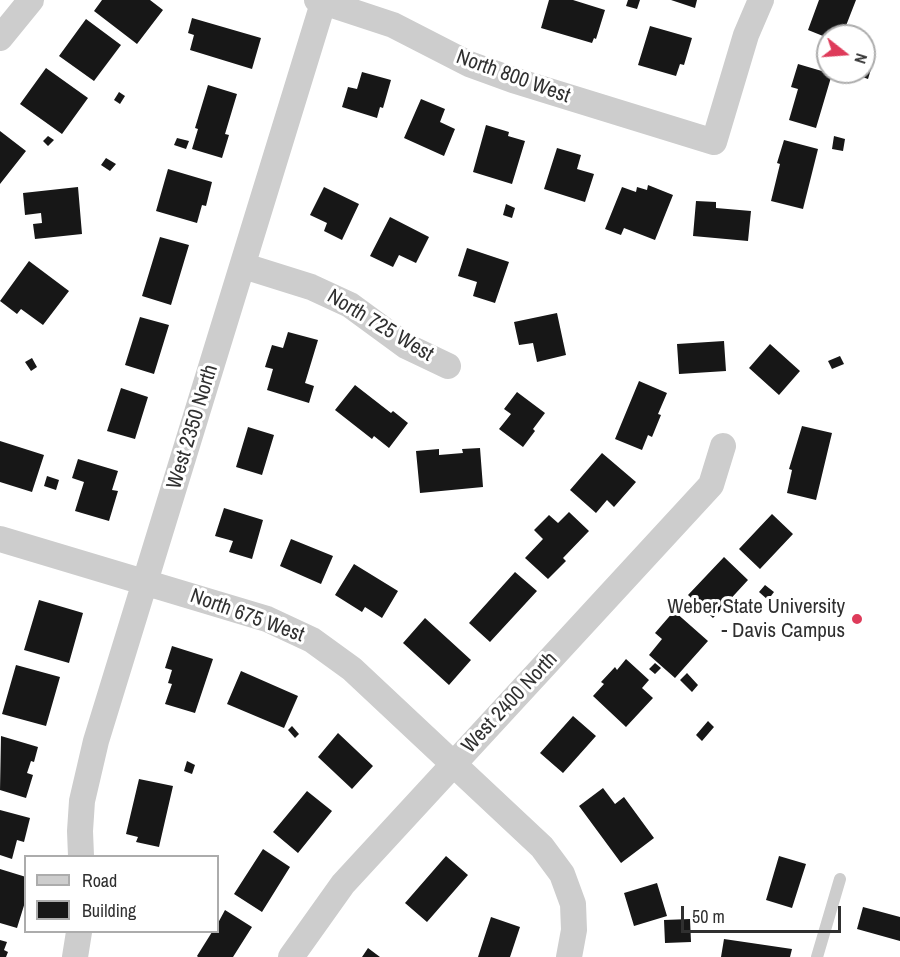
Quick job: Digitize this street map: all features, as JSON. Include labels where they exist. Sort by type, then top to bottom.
[{"type":"street","points":[[0,38],[31,0]]},
{"type":"street","name":"North 800 West","points":[[322,1],[393,25],[469,64],[513,80],[714,142],[746,35],[761,0]]},
{"type":"street","name":"West 2350 North","points":[[81,855],[82,801],[96,741],[244,266],[322,1]]},
{"type":"street","name":"North 725 West","points":[[244,266],[311,286],[350,305],[406,346],[448,366]]},
{"type":"street","name":"West 2400 North","points":[[291,957],[343,884],[711,485],[723,446]]},
{"type":"street","name":"North 675 West","points":[[0,539],[267,619],[312,640],[352,669],[542,847],[562,874],[573,904],[574,930],[569,957]]},
{"type":"street","points":[[75,957],[79,933]]},
{"type":"lane","points":[[817,957],[840,879]]},
{"type":"building","points":[[102,0],[150,0],[163,10],[137,44],[94,11]]},
{"type":"building","points":[[549,0],[573,0],[605,10],[596,39],[594,38],[592,43],[541,28]]},
{"type":"building","points":[[628,0],[640,0],[637,9],[626,6]]},
{"type":"building","points":[[671,0],[697,0],[695,8]]},
{"type":"building","points":[[819,0],[856,0],[847,24],[816,24],[816,33],[808,30]]},
{"type":"building","points":[[192,18],[261,38],[252,69],[190,50],[194,35],[188,33]]},
{"type":"building","points":[[86,19],[121,45],[94,81],[59,56]]},
{"type":"building","points":[[650,26],[692,38],[684,65],[680,64],[676,76],[638,65]]},
{"type":"building","points":[[798,64],[816,69],[816,84],[829,84],[816,128],[789,120],[798,89],[791,87]]},
{"type":"building","points":[[46,68],[88,98],[62,134],[20,104]]},
{"type":"building","points":[[362,72],[391,80],[383,108],[380,107],[377,118],[342,107],[348,87],[357,89]]},
{"type":"building","points":[[208,85],[237,94],[225,134],[229,135],[222,158],[192,149],[198,129],[195,128]]},
{"type":"building","points":[[119,92],[125,96],[120,104],[114,100]]},
{"type":"building","points":[[421,99],[445,109],[440,122],[455,129],[444,156],[404,138]]},
{"type":"building","points":[[486,125],[509,132],[508,136],[525,141],[512,184],[473,172]]},
{"type":"building","points":[[0,131],[26,151],[0,184]]},
{"type":"building","points":[[48,136],[54,140],[48,146],[43,141]]},
{"type":"building","points":[[834,136],[845,139],[843,151],[832,149]]},
{"type":"building","points":[[177,138],[189,141],[186,149],[174,145]]},
{"type":"building","points":[[784,140],[818,149],[803,209],[771,201],[780,164],[777,163]]},
{"type":"building","points":[[557,148],[581,155],[577,169],[594,174],[585,202],[544,189]]},
{"type":"building","points":[[106,158],[116,164],[110,171],[101,165]]},
{"type":"building","points":[[168,169],[212,182],[206,206],[202,205],[197,223],[156,211]]},
{"type":"building","points":[[648,185],[673,195],[655,240],[624,228],[621,235],[605,229],[622,187],[636,192],[637,187],[647,190]]},
{"type":"building","points":[[78,187],[82,234],[35,239],[33,224],[42,223],[41,213],[25,215],[23,193]]},
{"type":"building","points":[[324,187],[359,204],[342,240],[324,231],[327,223],[310,215]]},
{"type":"building","points":[[696,201],[716,202],[716,208],[751,211],[748,241],[693,236]]},
{"type":"building","points":[[506,204],[515,208],[512,218],[503,215]]},
{"type":"building","points":[[390,217],[429,237],[416,263],[399,255],[393,267],[370,256]]},
{"type":"building","points":[[160,237],[189,245],[171,305],[142,296]]},
{"type":"building","points":[[467,248],[509,262],[495,303],[473,296],[477,282],[458,276]]},
{"type":"building","points":[[29,261],[69,291],[43,325],[21,309],[17,314],[0,301]]},
{"type":"building","points":[[557,313],[566,355],[537,362],[533,343],[519,345],[514,322]]},
{"type":"building","points":[[140,317],[169,325],[154,374],[125,365]]},
{"type":"building","points":[[288,332],[318,340],[305,383],[314,386],[309,403],[267,390],[273,369],[265,367],[272,345],[283,348]]},
{"type":"building","points":[[724,341],[726,371],[679,374],[677,344]]},
{"type":"building","points":[[770,344],[800,371],[779,395],[749,368]]},
{"type":"building","points":[[840,356],[844,364],[832,369],[828,361]]},
{"type":"building","points":[[32,358],[37,367],[31,371],[25,362]]},
{"type":"building","points":[[639,381],[667,393],[652,437],[648,435],[642,450],[615,439]]},
{"type":"building","points":[[355,385],[408,423],[389,448],[374,436],[372,439],[335,410]]},
{"type":"building","points":[[121,388],[148,397],[135,439],[107,431]]},
{"type":"building","points":[[517,392],[545,413],[523,447],[499,429],[511,414],[504,409]]},
{"type":"building","points":[[802,426],[832,433],[816,500],[787,493],[792,470],[789,469]]},
{"type":"building","points":[[248,427],[274,435],[262,475],[236,467]]},
{"type":"building","points":[[0,441],[44,455],[32,492],[0,482]]},
{"type":"building","points":[[480,448],[483,487],[420,493],[416,451],[439,449],[439,455],[463,453],[462,449]]},
{"type":"building","points":[[602,453],[636,482],[614,507],[607,500],[596,513],[570,490]]},
{"type":"building","points":[[78,459],[118,471],[112,490],[118,491],[109,521],[75,511],[84,482],[72,478]]},
{"type":"building","points":[[47,476],[59,480],[56,490],[44,486]]},
{"type":"building","points":[[224,508],[263,520],[252,559],[229,552],[233,541],[215,536]]},
{"type":"building","points":[[569,512],[589,531],[563,558],[566,561],[548,579],[525,558],[543,539],[534,530],[549,515],[558,523]]},
{"type":"building","points":[[772,514],[793,534],[760,569],[739,549]]},
{"type":"building","points":[[291,539],[333,556],[321,584],[280,566]]},
{"type":"building","points":[[724,557],[748,580],[713,618],[688,595]]},
{"type":"building","points":[[354,564],[398,591],[382,618],[365,607],[362,612],[335,595]]},
{"type":"building","points":[[515,572],[537,591],[490,642],[469,623]]},
{"type":"building","points":[[765,585],[774,592],[768,600],[759,592]]},
{"type":"building","points":[[39,600],[83,613],[69,663],[24,650]]},
{"type":"building","points":[[674,611],[708,641],[675,678],[649,655],[662,639],[655,633]]},
{"type":"building","points":[[425,618],[471,660],[449,685],[403,643]]},
{"type":"building","points":[[172,646],[213,659],[195,713],[165,704],[172,684],[168,683],[172,670],[165,668]]},
{"type":"building","points":[[626,659],[649,680],[642,688],[653,698],[626,727],[593,696],[604,684],[601,682],[615,667],[617,670]]},
{"type":"building","points":[[655,663],[661,668],[655,674],[649,669]]},
{"type":"building","points":[[16,665],[60,677],[46,726],[2,714]]},
{"type":"building","points":[[241,671],[298,696],[284,728],[227,704]]},
{"type":"building","points":[[687,673],[698,685],[692,692],[680,680]]},
{"type":"building","points":[[573,716],[596,736],[563,773],[540,753]]},
{"type":"building","points":[[708,721],[714,727],[702,741],[696,735]]},
{"type":"building","points":[[292,726],[299,734],[295,738],[288,730]]},
{"type":"building","points":[[338,733],[373,766],[352,789],[318,757]]},
{"type":"building","points":[[1,736],[38,747],[34,762],[31,761],[27,773],[33,775],[26,798],[0,790]]},
{"type":"building","points":[[187,761],[195,765],[192,774],[184,771]]},
{"type":"building","points":[[139,779],[173,786],[159,847],[136,842],[138,837],[126,834]]},
{"type":"building","points":[[603,788],[615,804],[624,797],[654,838],[621,863],[579,806]]},
{"type":"building","points":[[307,791],[332,811],[298,853],[273,832]]},
{"type":"building","points":[[0,810],[30,818],[24,842],[17,840],[12,859],[0,855]]},
{"type":"building","points":[[263,849],[290,867],[262,912],[234,894]]},
{"type":"building","points":[[446,856],[468,875],[427,922],[405,903]]},
{"type":"building","points":[[779,856],[806,864],[792,908],[766,900]]},
{"type":"building","points":[[0,869],[24,876],[24,905],[17,928],[0,923]]},
{"type":"building","points":[[657,883],[667,916],[634,926],[624,893]]},
{"type":"building","points":[[863,907],[900,917],[900,941],[857,929]]},
{"type":"building","points":[[225,910],[252,927],[233,957],[198,957],[211,933],[219,933],[219,921]]},
{"type":"building","points":[[491,917],[520,927],[510,957],[478,957]]},
{"type":"building","points":[[690,919],[691,942],[665,943],[664,920]]},
{"type":"building","points":[[724,939],[792,949],[790,957],[721,957]]},
{"type":"building","points":[[0,940],[7,942],[4,950],[8,952],[6,957],[0,957]]},
{"type":"building","points":[[368,948],[380,957],[362,957]]},
{"type":"place","name":"Weber State University - Davis Campus","points":[[857,619]]}]
